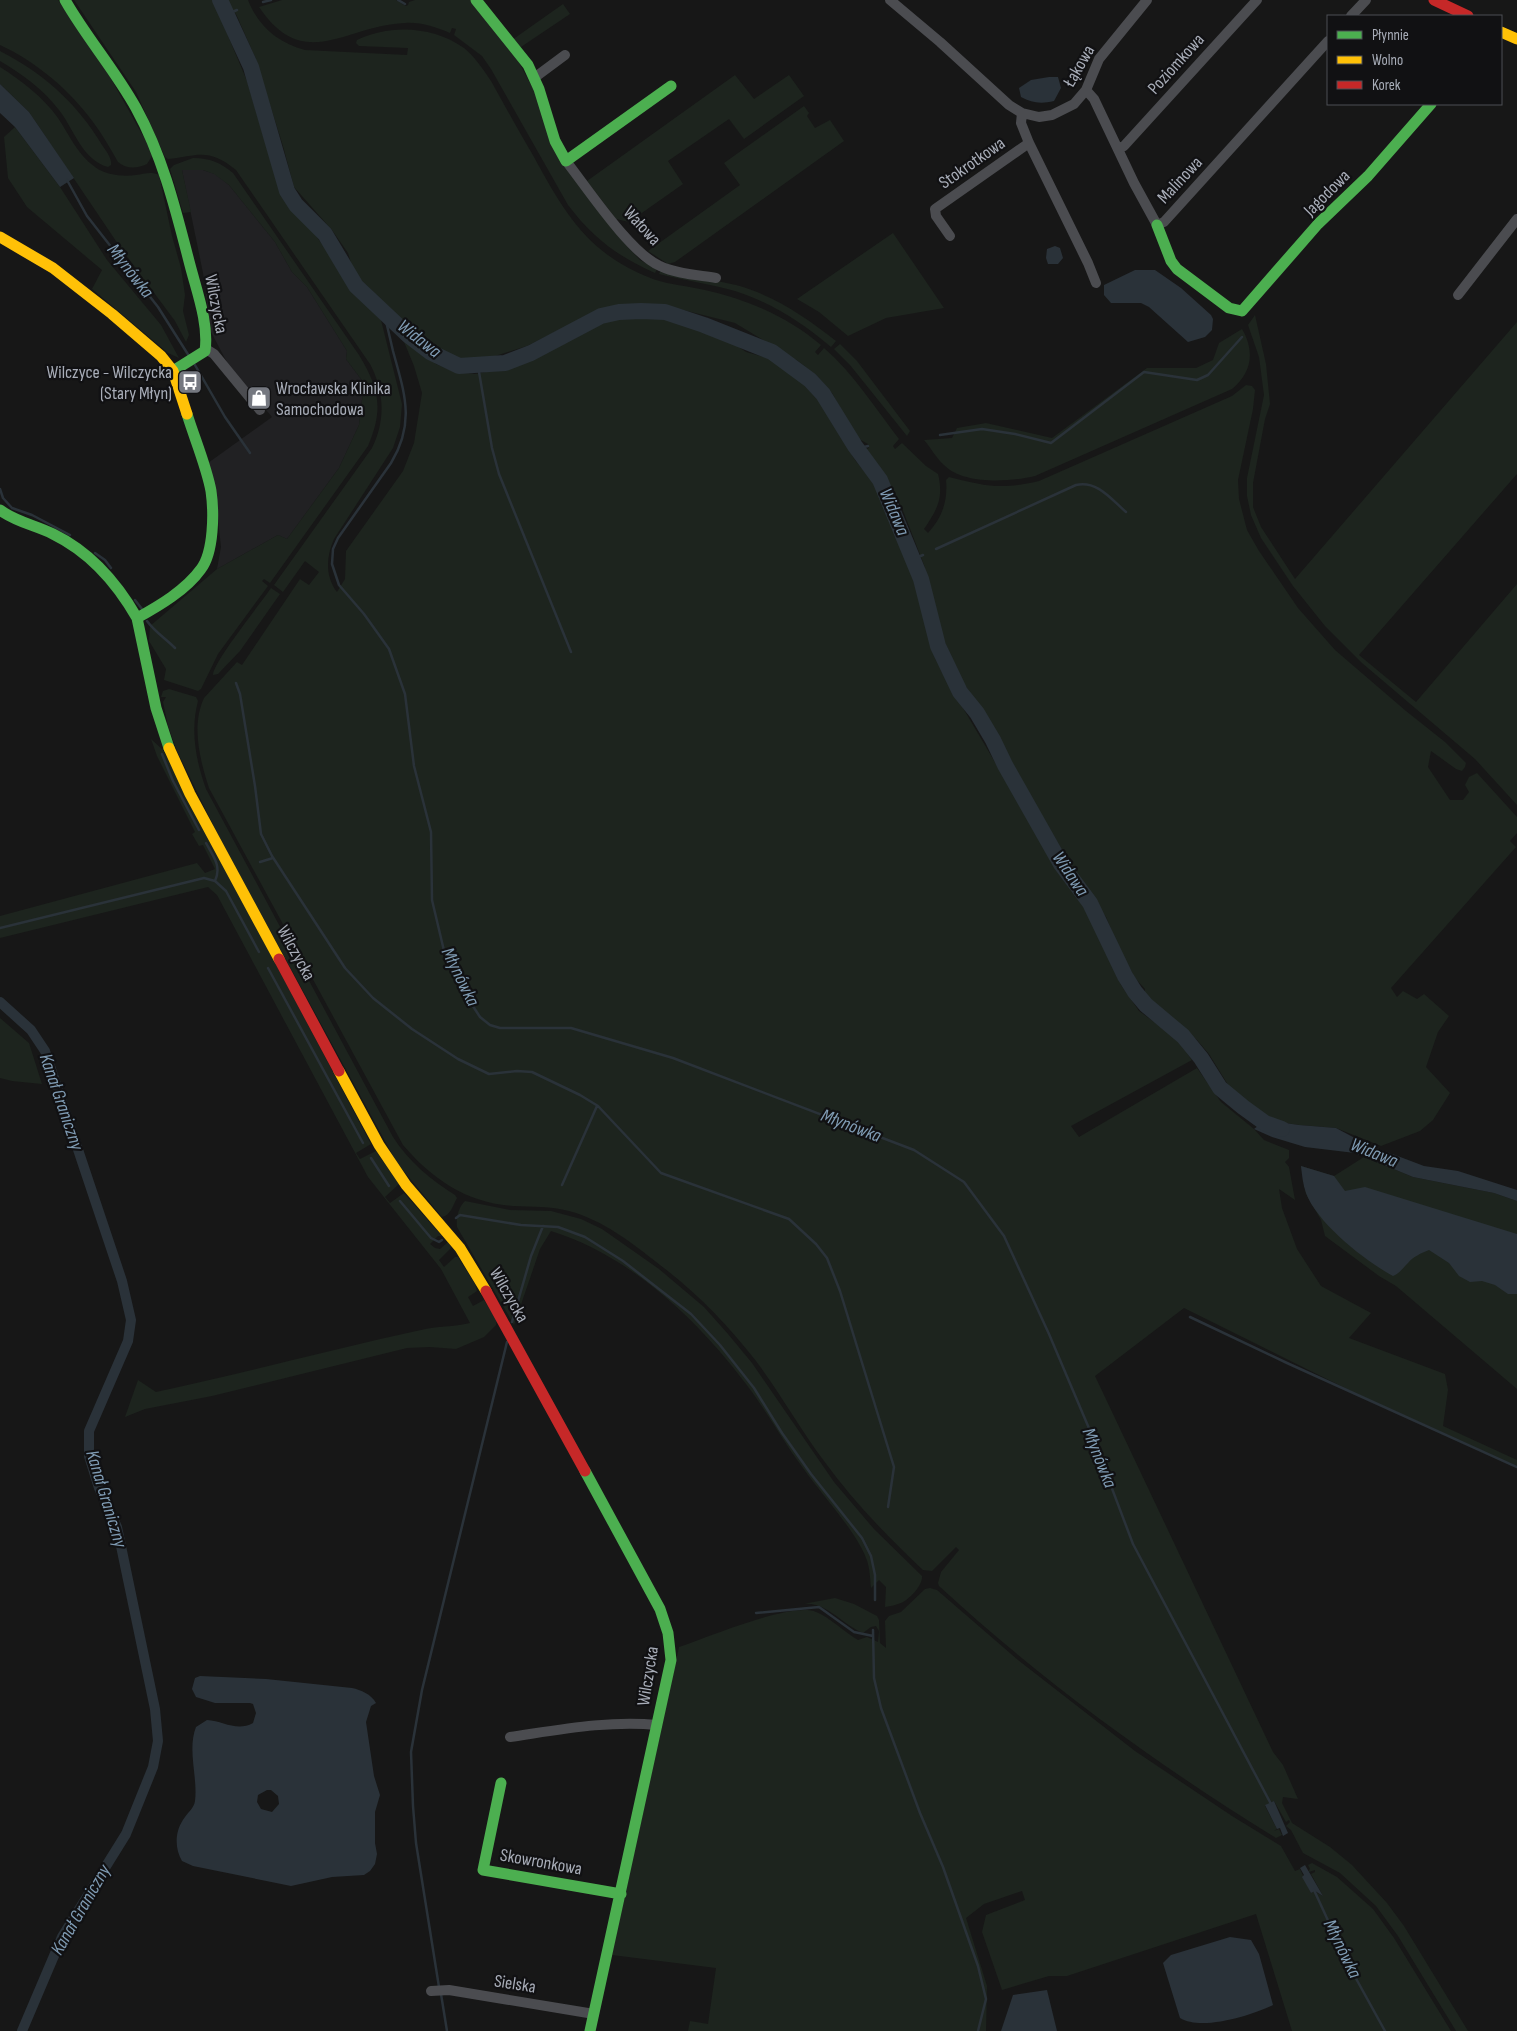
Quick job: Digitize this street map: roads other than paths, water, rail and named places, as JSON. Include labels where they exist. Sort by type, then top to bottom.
[{"type":"street","name":"Wilczycka","points":[[65,0],[132,101],[162,164],[175,203],[203,321],[203,352],[178,368]]},
{"type":"street","name":"Łąkowa","points":[[890,0],[929,32],[1009,105],[1022,113],[1039,117],[1052,115],[1074,104],[1086,90],[1099,59],[1146,0]]},
{"type":"street","name":"Poziomkowa","points":[[1118,149],[1124,146],[1257,0]]},
{"type":"street","points":[[1352,15],[1366,0]]},
{"type":"street","points":[[1434,0],[1466,15]]},
{"type":"street","name":"Wałowa","points":[[481,2],[528,65],[555,141],[566,161],[633,246],[660,266],[716,278]]},
{"type":"street","points":[[1502,32],[1517,40]]},
{"type":"street","name":"Malinowa","points":[[1086,90],[1094,99],[1134,183],[1157,225],[1164,222],[1327,42]]},
{"type":"street","points":[[534,78],[565,56]]},
{"type":"street","points":[[566,161],[671,86]]},
{"type":"street","name":"Jagodowa","points":[[1157,225],[1171,261],[1177,269],[1229,308],[1242,311],[1318,224],[1368,176],[1431,105]]},
{"type":"street","points":[[1022,113],[1021,123],[1029,143],[1096,283]]},
{"type":"street","name":"Stokrotkowa","points":[[950,236],[936,216],[935,209],[1029,143]]},
{"type":"street","points":[[1458,295],[1517,219]]},
{"type":"street","points":[[0,237],[53,268],[178,368],[211,491],[212,536],[209,554],[202,568],[192,580],[155,608],[137,618]]},
{"type":"street","points":[[203,352],[214,354],[260,410]]},
{"type":"street","name":"Wilczycka","points":[[0,510],[52,534],[85,553],[110,577],[137,618],[148,678],[158,717],[166,742],[190,794],[379,1144],[406,1184],[470,1263],[505,1322],[656,1600],[669,1630],[672,1654],[670,1669],[590,2031]]},
{"type":"street","points":[[510,1737],[609,1725],[657,1725]]},
{"type":"street","name":"Skowronkowa","points":[[501,1783],[483,1870],[621,1894]]},
{"type":"street","name":"Sielska","points":[[431,1991],[450,1990],[594,2014]]},
{"type":"water","points":[[1058,77],[1061,88],[1054,101],[1037,102],[1021,97],[1019,88],[1031,80]]},
{"type":"water","points":[[0,84],[29,112],[74,178],[60,187],[15,127],[0,113]]},
{"type":"water","points":[[1055,246],[1060,248],[1063,258],[1058,264],[1048,264],[1046,258],[1047,249]]},
{"type":"water","points":[[1135,270],[1155,270],[1181,288],[1211,315],[1213,319],[1212,330],[1205,337],[1188,342],[1149,307],[1141,303],[1111,303],[1104,295],[1104,285]]},
{"type":"water","points":[[1268,1118],[1278,1122],[1336,1128],[1366,1144],[1424,1166],[1458,1171],[1517,1190],[1517,1201],[1494,1193],[1413,1177],[1355,1153],[1305,1147],[1272,1137],[1254,1129]]},
{"type":"water","points":[[1301,1166],[1334,1176],[1345,1191],[1365,1187],[1517,1234],[1517,1294],[1508,1294],[1495,1285],[1482,1281],[1470,1282],[1459,1276],[1449,1263],[1429,1250],[1415,1257],[1393,1276],[1356,1251],[1320,1217],[1306,1193]]},
{"type":"water","points":[[200,1676],[266,1679],[352,1688],[366,1693],[374,1700],[376,1703],[371,1706],[366,1722],[374,1776],[380,1795],[375,1812],[377,1854],[375,1864],[370,1871],[364,1875],[332,1877],[291,1886],[193,1866],[182,1861],[179,1856],[177,1839],[179,1827],[195,1801],[192,1745],[196,1727],[207,1720],[236,1726],[247,1725],[253,1723],[256,1713],[253,1704],[250,1703],[215,1703],[196,1697],[192,1689],[195,1678]],"holes":[[[271,1790],[278,1796],[279,1804],[272,1812],[261,1809],[257,1802],[258,1795]]]},
{"type":"water","points":[[1274,1801],[1288,1833],[1283,1836],[1280,1828],[1277,1829],[1265,1805]]},
{"type":"water","points":[[1305,1865],[1323,1896],[1315,1891],[1311,1893],[1302,1877],[1304,1875],[1300,1868]]},
{"type":"water","points":[[1230,1937],[1251,1940],[1259,1954],[1273,2005],[1252,2014],[1213,2022],[1189,2022],[1180,2018],[1163,1963],[1171,1955]]},
{"type":"water","points":[[1047,1990],[1057,2031],[1001,2031],[1013,1995]]},
{"type":"waterway","name":"Widawa","points":[[220,0],[251,67],[287,191],[296,205],[325,234],[356,286],[409,336],[430,352],[459,366],[505,363],[531,353],[601,316],[619,312],[665,312],[772,352],[810,380],[823,394],[855,446],[880,480],[921,579],[938,646],[960,692],[977,713],[993,740],[1061,864],[1090,903],[1125,976],[1135,992],[1146,1005],[1183,1036],[1201,1058],[1220,1088],[1265,1123],[1282,1129]]},
{"type":"waterway","points":[[263,2],[271,0]]},
{"type":"waterway","points":[[398,0],[405,4]]},
{"type":"waterway","points":[[227,14],[237,10]]},
{"type":"waterway","name":"Młynówka","points":[[67,180],[87,216],[158,307],[189,356]]},
{"type":"waterway","name":"Młynówka","points":[[384,313],[404,394],[406,420],[399,448],[391,463],[338,538],[333,549],[332,564],[339,585],[364,614],[389,649],[405,694],[414,766],[431,832],[432,900],[445,955],[467,997],[480,1017],[490,1025],[500,1028],[571,1028],[673,1058],[914,1150],[964,1182],[1004,1236],[1049,1334],[1091,1433],[1133,1544],[1271,1804]]},
{"type":"waterway","points":[[940,435],[982,429],[1015,434],[1051,443],[1144,372],[1197,380],[1208,375],[1242,337]]},
{"type":"waterway","name":"Młynówka","points":[[195,365],[225,417],[250,453]]},
{"type":"waterway","points":[[478,366],[492,448],[499,474],[571,652]]},
{"type":"waterway","points":[[857,449],[868,446]]},
{"type":"waterway","points":[[936,549],[1076,485],[1084,484],[1097,488],[1126,512]]},
{"type":"waterway","points":[[0,489],[3,498],[12,508],[32,515],[70,535]]},
{"type":"waterway","points":[[95,553],[105,560],[111,568]]},
{"type":"waterway","points":[[913,559],[923,555]]},
{"type":"waterway","points":[[135,600],[142,609]]},
{"type":"waterway","points":[[147,621],[175,648]]},
{"type":"waterway","points":[[236,683],[240,694],[261,834],[272,856],[345,968],[373,998],[412,1029],[458,1059],[489,1074],[517,1071],[532,1072],[580,1095],[598,1106],[661,1173],[789,1219],[816,1244],[827,1258],[840,1291],[894,1467],[888,1507]]},
{"type":"waterway","points":[[162,754],[173,781],[199,830]]},
{"type":"waterway","points":[[206,843],[217,866],[218,871],[215,881]]},
{"type":"waterway","points":[[260,862],[273,858]]},
{"type":"waterway","points":[[0,928],[204,878],[215,881],[226,891],[259,952]]},
{"type":"waterway","points":[[268,968],[363,1143]]},
{"type":"waterway","name":"Kanał Graniczny","points":[[0,1002],[31,1030],[45,1051],[122,1281],[131,1320],[128,1341],[89,1431],[89,1456],[99,1488],[117,1527],[155,1709],[158,1741],[153,1767],[126,1834],[62,1937],[22,2031]]},
{"type":"waterway","points":[[562,1185],[597,1106]]},
{"type":"waterway","points":[[371,1158],[389,1186]]},
{"type":"waterway","points":[[400,1201],[431,1238],[439,1242],[442,1240]]},
{"type":"waterway","points":[[456,1218],[460,1215],[521,1225],[558,1227],[585,1237],[623,1261],[691,1314],[720,1345],[754,1388],[782,1433],[811,1474],[862,1538],[871,1556],[875,1575],[875,1600]]},
{"type":"waterway","points":[[512,1322],[531,1256],[543,1226]]},
{"type":"waterway","points":[[1190,1317],[1517,1467]]},
{"type":"waterway","points":[[439,1987],[416,1843],[411,1752],[422,1690],[507,1342]]},
{"type":"waterway","points":[[756,1613],[819,1607],[854,1632],[873,1636]]},
{"type":"waterway","points":[[873,1630],[874,1678],[881,1708],[920,1813],[943,1867],[978,1966],[986,1999],[978,2031]]},
{"type":"waterway","name":"Młynówka","points":[[1314,1890],[1348,1964],[1385,2031]]},
{"type":"waterway","points":[[441,1994],[447,2031]]},
{"type":"place","name":"Wilczyce - Wilczycka (Stary Młyn)","points":[[190,382]]},
{"type":"place","name":"Wrocławska Klinika Samochodowa","points":[[259,398]]}]
